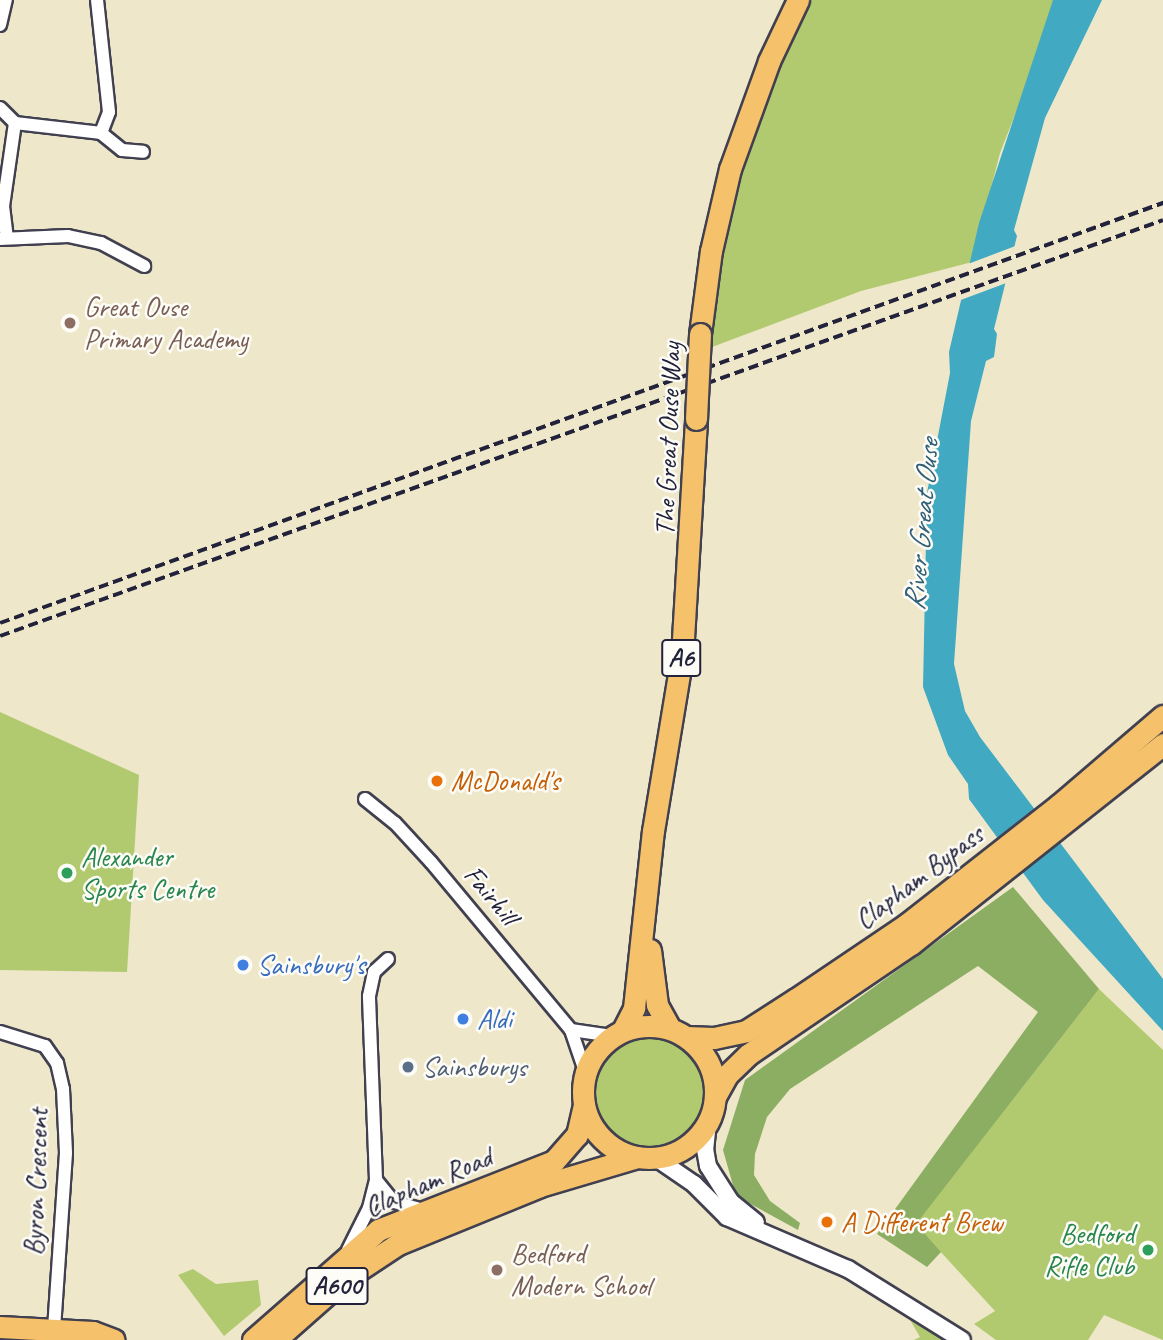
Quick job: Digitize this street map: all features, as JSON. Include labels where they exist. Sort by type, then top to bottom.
[{"type":"main road","name":"The Great Ouse Way","points":[[618,1033],[634,1009],[647,894],[689,596],[700,334],[711,251],[730,169],[769,61],[799,0]]},
{"type":"main road","name":"Clapham Bypass","points":[[678,1032],[714,1038],[746,1031],[909,934],[1163,716]]},
{"type":"main road","name":"Clapham Bypass","points":[[716,1095],[727,1075],[749,1054],[1163,744]]},
{"type":"main road","name":"The Great Ouse Way","points":[[647,894],[654,988],[678,1032]]},
{"type":"main road","points":[[654,1025],[678,1032],[709,1067],[716,1095],[708,1122],[681,1150],[647,1157],[603,1139],[584,1105],[585,1071],[597,1049],[618,1033],[654,1025]]},
{"type":"main road","name":"Clapham Road","points":[[253,1340],[346,1253],[395,1220],[554,1161],[577,1135],[584,1105]]},
{"type":"main road","name":"Clapham Road","points":[[279,1339],[374,1256],[474,1211],[594,1167],[647,1157]]},
{"type":"main road","points":[[395,1220],[410,1223],[451,1210],[474,1211]]},
{"type":"main road","points":[[0,1327],[93,1332],[114,1340]]},
{"type":"street","points":[[0,25],[6,0]]},
{"type":"street","points":[[97,0],[109,112],[101,133]]},
{"type":"street","points":[[0,108],[15,123],[101,133],[122,150],[143,152]]},
{"type":"street","points":[[15,123],[3,206],[3,238],[47,234],[90,241],[144,267]]},
{"type":"street","name":"Fairhill","points":[[365,799],[395,823],[431,862],[571,1030],[585,1071]]},
{"type":"street","points":[[346,1253],[372,1198],[376,1180],[369,996],[374,972],[388,959]]},
{"type":"street","points":[[571,1030],[618,1033]]},
{"type":"street","name":"Byron Crescent","points":[[0,1032],[45,1046],[57,1063],[63,1089],[66,1153],[54,1329]]},
{"type":"street","points":[[708,1122],[705,1149],[720,1188],[743,1213],[772,1234]]},
{"type":"street","points":[[647,1157],[694,1184],[727,1217],[772,1234],[861,1276],[962,1340]]},
{"type":"street","points":[[376,1180],[394,1202],[420,1209]]},
{"type":"street","points":[[372,1198],[376,1209],[395,1220]]},
{"type":"green space","points":[[808,0],[1060,0],[1000,153],[972,262],[861,291],[712,347],[713,330],[708,331],[711,301],[730,202],[762,102]]},
{"type":"green space","name":"Alexander Sports Centre","points":[[0,712],[139,775],[127,972],[0,970]]},
{"type":"green space","points":[[1013,887],[1099,989],[916,1224],[941,1252],[927,1267],[877,1234],[1038,1012],[978,966],[790,1089],[767,1117],[755,1154],[754,1175],[770,1201],[800,1223],[798,1230],[736,1196],[723,1150],[745,1080]]},
{"type":"green space","points":[[1099,989],[1163,1050],[1163,1340],[1104,1315],[1088,1340],[996,1340],[974,1324],[995,1311],[915,1224]]},
{"type":"green space","points":[[650,1038],[671,1042],[688,1054],[700,1071],[704,1092],[700,1113],[688,1130],[671,1142],[650,1146],[629,1142],[612,1130],[600,1113],[596,1092],[600,1071],[612,1054],[629,1042]]},
{"type":"green space","points":[[193,1269],[216,1284],[258,1280],[261,1305],[224,1336],[178,1275]]},
{"type":"green space","points":[[902,1306],[951,1340],[914,1340],[920,1337]]},
{"type":"water","name":"River Great Ouse","points":[[1053,0],[1102,0],[1045,118],[1014,230],[1017,236],[994,329],[997,334],[994,357],[986,361],[971,421],[954,664],[965,711],[980,737],[1163,979],[1163,1031],[1043,900],[969,799],[968,784],[948,755],[923,687],[927,493],[950,373],[949,352],[979,223]]},
{"type":"pier","points":[[1018,245],[1009,282],[958,301],[968,264]]},
{"type":"railway","points":[[0,623],[1163,203]]},
{"type":"railway","points":[[0,636],[1163,220]]},
{"type":"place","name":"Great Ouse Primary Academy","points":[[70,323]]},
{"type":"place","name":"McDonald's","points":[[437,781]]},
{"type":"place","name":"Alexander Sports Centre","points":[[67,873]]},
{"type":"place","name":"Sainsbury's","points":[[243,965]]},
{"type":"place","name":"Aldi","points":[[463,1019]]},
{"type":"place","name":"Sainsburys","points":[[408,1067]]},
{"type":"place","name":"A Different Brew","points":[[827,1222]]},
{"type":"place","name":"Bedford Rifle Club","points":[[1148,1250]]},
{"type":"place","name":"Bedford Modern School","points":[[497,1270]]}]
